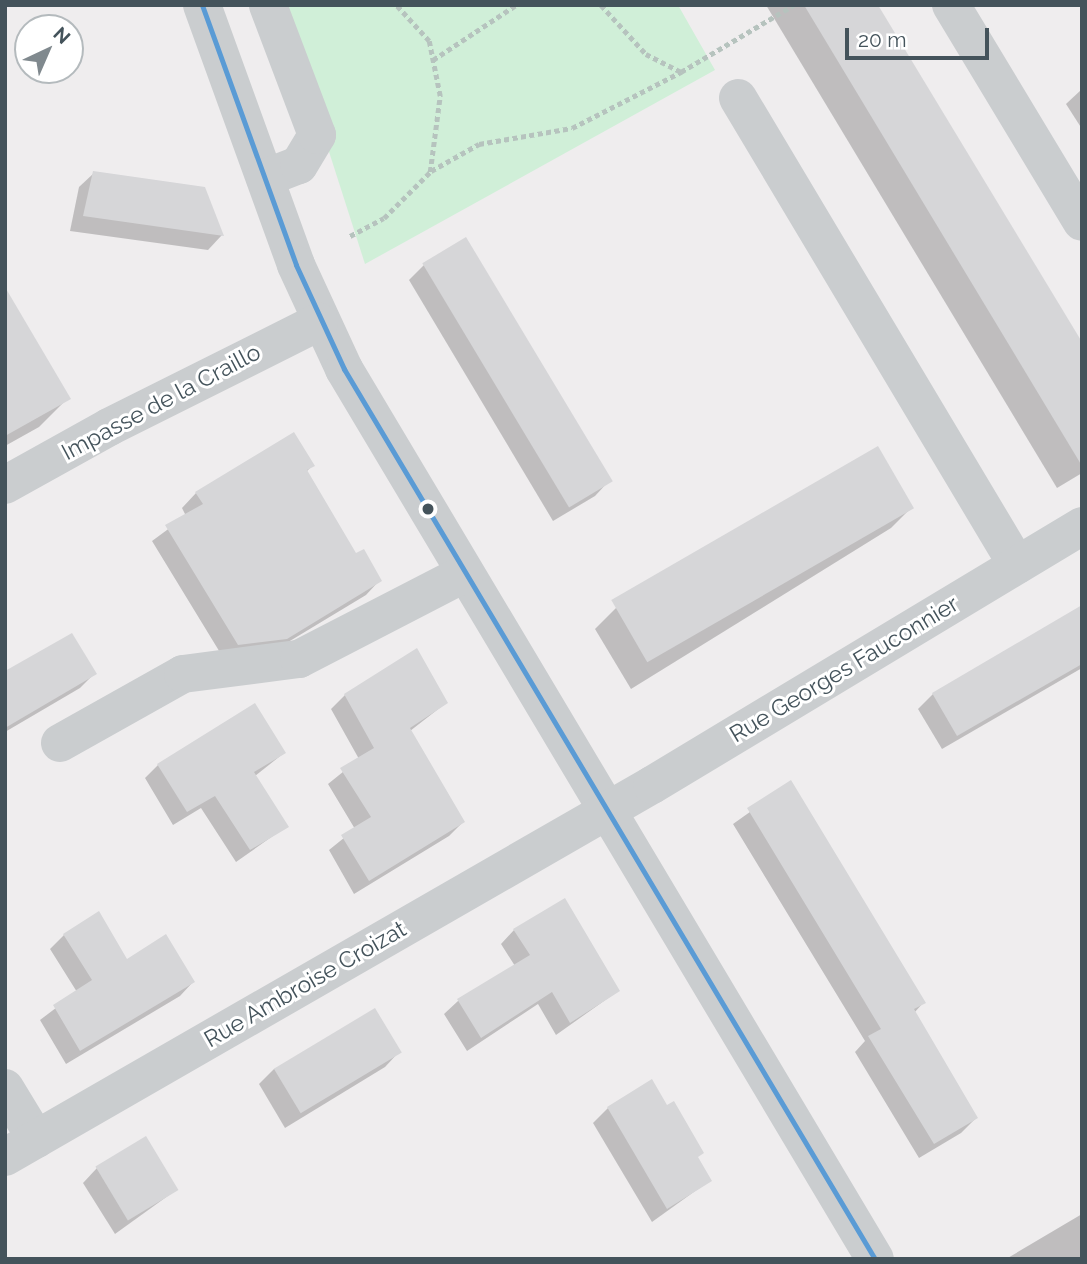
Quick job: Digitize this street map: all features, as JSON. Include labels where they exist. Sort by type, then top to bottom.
[{"type":"street","points":[[202,5],[319,322],[464,574],[874,1259]]},
{"type":"street","points":[[265,178],[299,164],[317,135],[268,5]]},
{"type":"street","points":[[951,5],[1082,222]]},
{"type":"street","points":[[738,99],[1017,565]]},
{"type":"street","name":"Impasse de la Craillo","points":[[5,485],[108,427],[319,322]]},
{"type":"street","name":"Rue Georges Fauconnier","points":[[606,812],[1082,526]]},
{"type":"street","points":[[60,743],[183,674],[299,659],[464,574]]},
{"type":"street","name":"Rue Ambroise Croizat","points":[[21,1148],[606,812]]},
{"type":"street","points":[[5,1088],[21,1148]]},
{"type":"path","points":[[396,5],[429,41],[433,60],[440,96],[430,172]]},
{"type":"path","points":[[433,60],[516,5]]},
{"type":"path","points":[[601,5],[646,54],[681,72]]},
{"type":"path","points":[[350,236],[384,218],[430,172],[479,144],[572,128],[681,72],[794,5]]},
{"type":"green space","points":[[282,5],[678,5],[715,70],[365,264]]},
{"type":"building","points":[[804,5],[878,5],[1082,342],[1082,466]]},
{"type":"building","points":[[93,171],[205,187],[224,236],[83,216]]},
{"type":"building","points":[[466,237],[613,481],[569,508],[422,263]]},
{"type":"building","points":[[5,287],[71,399],[5,436]]},
{"type":"building","points":[[294,432],[315,466],[307,470],[356,553],[364,549],[382,581],[287,639],[238,645],[165,525],[203,504],[195,492]]},
{"type":"building","points":[[878,446],[914,508],[647,662],[611,600]]},
{"type":"building","points":[[1082,605],[1082,664],[957,736],[932,693]]},
{"type":"building","points":[[72,633],[97,674],[5,728],[5,671]]},
{"type":"building","points":[[417,648],[448,703],[410,728],[465,822],[369,881],[341,835],[371,817],[340,768],[374,748],[344,694]]},
{"type":"building","points":[[255,703],[286,753],[254,772],[289,827],[250,850],[215,796],[187,812],[157,764]]},
{"type":"building","points":[[791,780],[926,1003],[914,1009],[978,1118],[934,1144],[868,1036],[881,1029],[747,808]]},
{"type":"building","points":[[565,898],[620,991],[570,1023],[552,992],[481,1038],[457,999],[530,955],[513,929]]},
{"type":"building","points":[[99,911],[127,959],[166,934],[195,982],[80,1051],[53,1005],[92,980],[63,934]]},
{"type":"building","points":[[375,1008],[402,1053],[301,1113],[274,1069]]},
{"type":"building","points":[[652,1079],[667,1105],[674,1101],[704,1153],[698,1157],[712,1181],[667,1209],[607,1107]]},
{"type":"building","points":[[146,1136],[178,1190],[128,1220],[95,1166]]},
{"type":"transit line","points":[[202,5],[296,265],[344,369],[875,1259]]}]
